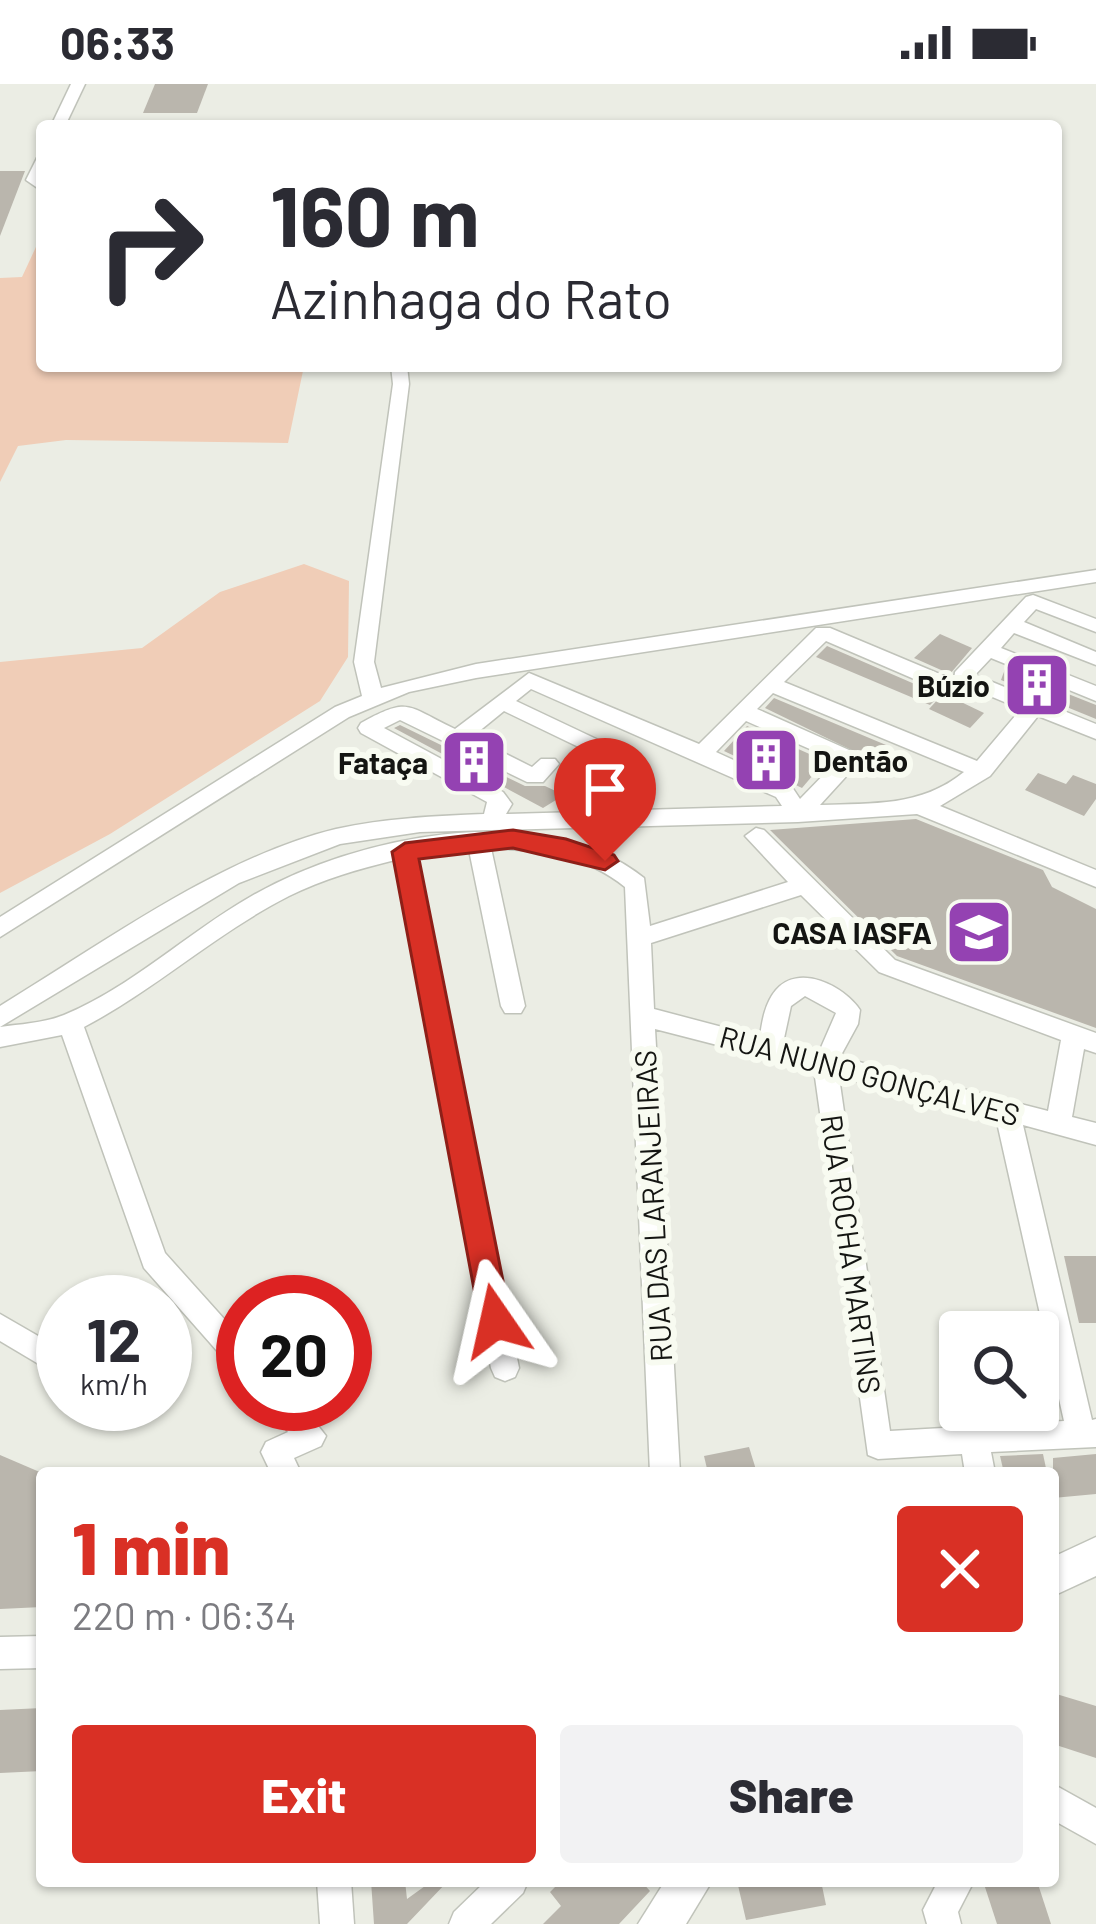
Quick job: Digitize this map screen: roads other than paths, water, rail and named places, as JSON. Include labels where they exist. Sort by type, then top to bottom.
[{"type":"main road","points":[[1059,1573],[1096,1556]]},
{"type":"main road","points":[[661,1924],[687,1887]]},
{"type":"street","points":[[61,120],[78,84]]},
{"type":"street","points":[[374,697],[364,662],[403,372]]},
{"type":"street","points":[[0,928],[374,697],[476,671],[1096,576]]},
{"type":"street","points":[[1096,626],[1033,601],[962,677],[1096,732]]},
{"type":"street","points":[[1011,624],[1096,659]]},
{"type":"street","points":[[701,754],[823,632],[963,692]]},
{"type":"street","points":[[988,650],[1096,694]]},
{"type":"street","points":[[458,738],[529,680],[784,792],[798,814]]},
{"type":"street","points":[[770,684],[982,770]]},
{"type":"street","points":[[502,702],[627,766],[625,775],[584,820]]},
{"type":"street","points":[[0,1037],[70,1023],[280,891],[335,868],[485,832],[584,820],[921,807],[954,793],[982,770],[1034,707]]},
{"type":"street","points":[[513,1006],[485,832],[501,804],[368,728],[399,710],[535,777],[548,764]]},
{"type":"street","points":[[743,711],[851,759],[798,814]]},
{"type":"street","points":[[921,807],[1096,879]]},
{"type":"street","points":[[0,1018],[189,901],[267,860],[374,829],[485,832]]},
{"type":"street","name":"RUA DAS LARANJEIRAS","points":[[485,832],[605,861],[636,884],[665,1467]]},
{"type":"street","points":[[756,836],[887,967],[1085,1039],[1058,1124]]},
{"type":"street","points":[[405,852],[505,1368]]},
{"type":"street","points":[[639,938],[805,885]]},
{"type":"street","points":[[770,1049],[781,999],[795,988],[816,987],[848,1010],[846,1024],[825,1064]]},
{"type":"street","name":"RUA NUNO GONÇALVES","points":[[643,1016],[1096,1134]]},
{"type":"street","points":[[70,1023],[154,1260],[216,1330]]},
{"type":"street","name":"RUA ROCHA MARTINS","points":[[825,1064],[878,1444],[974,1438]]},
{"type":"street","points":[[979,1467],[974,1438],[1088,1434],[1007,1111]]},
{"type":"street","points":[[0,1326],[36,1349]]},
{"type":"street","points":[[283,1467],[277,1452],[311,1436],[306,1431]]},
{"type":"street","points":[[0,1653],[36,1652]]},
{"type":"street","points":[[1059,1805],[1096,1827]]},
{"type":"street","points":[[334,1887],[337,1924]]},
{"type":"street","points":[[466,1924],[505,1887]]},
{"type":"street","points":[[944,1924],[940,1910],[953,1887]]},
{"type":"place","name":"Búzio","points":[[1037,685]]},
{"type":"place","name":"Dentão","points":[[766,760]]},
{"type":"place","name":"Fataça","points":[[474,762]]},
{"type":"place","name":"CASA IASFA","points":[[979,932]]}]
